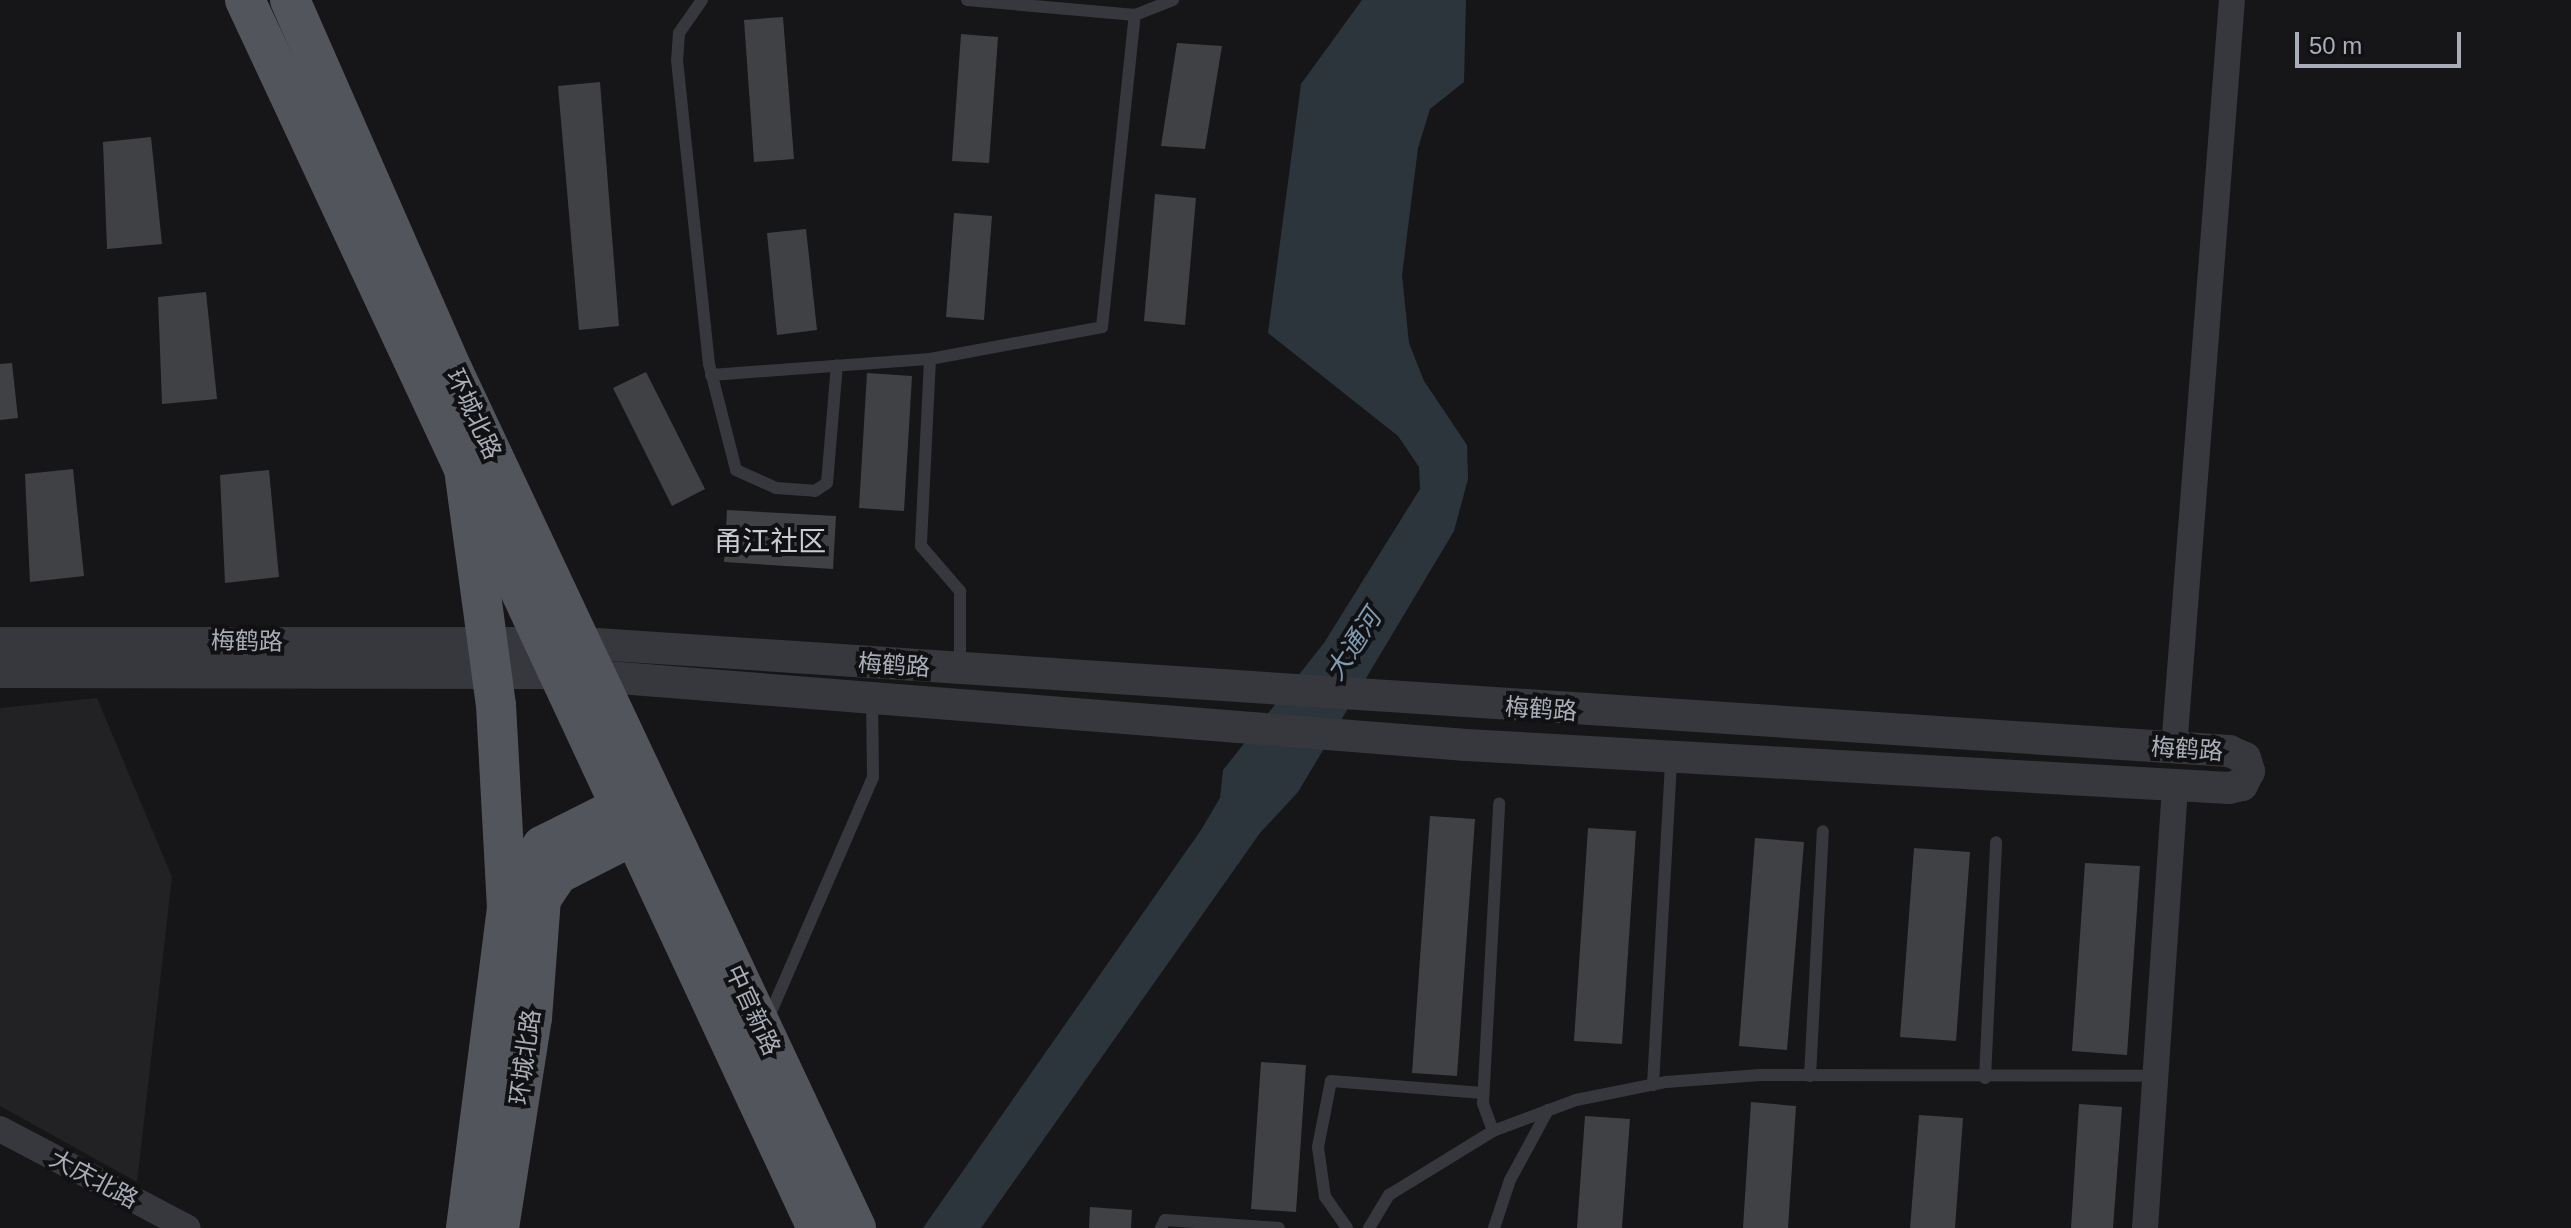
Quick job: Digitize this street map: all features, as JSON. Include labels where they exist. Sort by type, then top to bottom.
[{"type":"main road","name":"环城北路","points":[[245,0],[464,469],[570,659]]},
{"type":"main road","name":"环城北路","points":[[290,0],[570,659],[641,814]]},
{"type":"main road","name":"环城北路","points":[[464,469],[490,658],[507,908],[466,1228]]},
{"type":"main road","name":"环城北路","points":[[507,908],[542,846],[641,814]]},
{"type":"main road","name":"环城北路","points":[[499,1228],[532,1018],[541,899],[558,874],[641,814]]},
{"type":"main road","name":"中官新路","points":[[641,814],[763,1031],[856,1228]]},
{"type":"main road","name":"中官新路","points":[[641,814],[817,1228]]},
{"type":"street","points":[[2174,748],[2232,0]]},
{"type":"street","name":"梅鹤路","points":[[0,643],[960,669],[2174,748],[2237,753],[2249,771],[2242,785],[2229,788],[1360,736],[872,697],[570,659]]},
{"type":"street","name":"梅鹤路","points":[[0,672],[490,658]]},
{"type":"street","points":[[2145,1228],[2175,785]]},
{"type":"street","name":"大庆北路","points":[[0,1129],[188,1228]]},
{"type":"lane","points":[[702,0],[679,33],[677,60],[711,375],[736,470],[765,485],[815,491],[827,483],[837,365]]},
{"type":"lane","points":[[967,0],[1047,3],[1135,15],[1173,0]]},
{"type":"lane","points":[[711,375],[930,359],[1102,327],[1135,15]]},
{"type":"lane","points":[[930,359],[921,546],[960,591],[960,669]]},
{"type":"lane","points":[[763,1031],[873,777],[872,697]]},
{"type":"lane","points":[[1653,1085],[1671,756]]},
{"type":"lane","points":[[1493,1131],[1483,1093],[1499,803]]},
{"type":"lane","points":[[1810,1076],[1823,831]]},
{"type":"lane","points":[[1985,1078],[1996,842]]},
{"type":"lane","points":[[1369,1228],[1389,1195],[1493,1131],[1548,1110],[1653,1085],[1810,1076],[2155,1076]]},
{"type":"lane","points":[[1337,1225],[1318,1147],[1331,1081],[1483,1093]]},
{"type":"lane","points":[[1494,1228],[1510,1180],[1548,1110]]},
{"type":"lane","points":[[1161,1228],[1165,1220],[1279,1228]]},
{"type":"shaded area","points":[[97,698],[172,877],[137,1182],[0,1106],[0,708]]},
{"type":"water","name":"大通河","points":[[1362,0],[1466,0],[1464,82],[1430,109],[1418,148],[1402,275],[1409,343],[1424,381],[1467,445],[1468,479],[1454,531],[1298,792],[1260,833],[981,1228],[923,1228],[1201,830],[1220,798],[1223,770],[1324,643],[1420,489],[1419,467],[1398,436],[1268,333],[1301,84]]},
{"type":"building","points":[[783,17],[794,159],[754,162],[744,20]]},
{"type":"building","points":[[961,34],[998,37],[989,163],[952,161]]},
{"type":"building","points":[[1177,43],[1222,46],[1205,149],[1161,146]]},
{"type":"building","points":[[600,82],[619,326],[579,330],[558,86]]},
{"type":"building","points":[[151,137],[162,244],[107,249],[103,142]]},
{"type":"building","points":[[1155,194],[1196,198],[1185,325],[1144,321]]},
{"type":"building","points":[[954,213],[992,216],[984,320],[946,317]]},
{"type":"building","points":[[806,229],[817,330],[777,335],[767,233]]},
{"type":"building","points":[[206,292],[217,399],[162,404],[158,297]]},
{"type":"building","points":[[12,363],[18,418],[0,420],[0,364]]},
{"type":"building","points":[[646,372],[705,489],[672,506],[613,388]]},
{"type":"building","points":[[867,373],[912,376],[904,511],[859,508]]},
{"type":"building","points":[[73,469],[84,576],[30,582],[25,474]]},
{"type":"building","points":[[269,470],[279,577],[225,583],[220,475]]},
{"type":"building","points":[[727,510],[836,516],[833,569],[724,562]]},
{"type":"building","points":[[1430,816],[1475,819],[1457,1076],[1412,1073]]},
{"type":"building","points":[[1588,828],[1636,831],[1622,1044],[1574,1041]]},
{"type":"building","points":[[1755,838],[1804,842],[1787,1050],[1739,1046]]},
{"type":"building","points":[[1914,848],[1970,852],[1956,1041],[1900,1037]]},
{"type":"building","points":[[2085,863],[2140,866],[2127,1055],[2072,1051]]},
{"type":"building","points":[[1261,1062],[1306,1065],[1296,1212],[1251,1209]]},
{"type":"building","points":[[1751,1102],[1796,1106],[1788,1228],[1743,1228]]},
{"type":"building","points":[[2079,1104],[2122,1107],[2113,1228],[2071,1228]]},
{"type":"building","points":[[1919,1115],[1963,1118],[1955,1228],[1910,1228]]},
{"type":"building","points":[[1585,1116],[1630,1119],[1622,1228],[1577,1228]]},
{"type":"building","points":[[1090,1207],[1132,1210],[1131,1228],[1089,1228]]},
{"type":"district","name":"甬江社区","points":[[770,542]]}]
